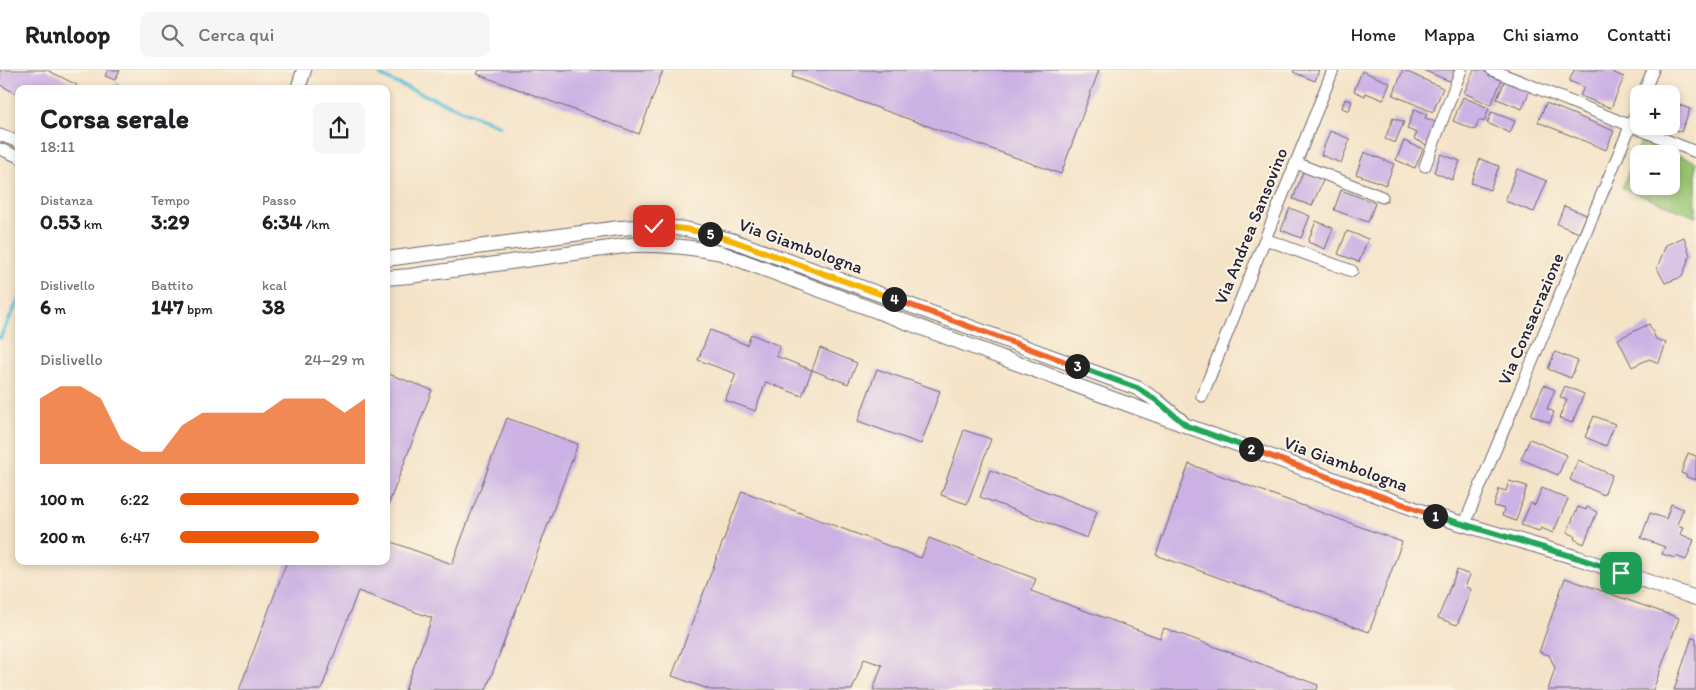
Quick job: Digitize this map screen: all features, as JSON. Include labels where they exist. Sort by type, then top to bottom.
[{"type":"street","points":[[299,85],[304,70]]},
{"type":"street","name":"Via Andrea Sansovino","points":[[1202,396],[1333,70]]},
{"type":"street","points":[[1425,166],[1461,70]]},
{"type":"street","points":[[1492,70],[1630,126]]},
{"type":"street","points":[[1647,85],[1653,70]]},
{"type":"street","name":"Via Consacrazione","points":[[1464,525],[1630,126]]},
{"type":"street","points":[[0,135],[15,141]]},
{"type":"street","points":[[1653,135],[1696,152]]},
{"type":"street","points":[[0,149],[15,155]]},
{"type":"street","points":[[1296,163],[1382,197]]},
{"type":"street","name":"Via Giambologna","points":[[390,258],[618,228],[654,226],[685,229],[731,240],[1137,388],[1156,400],[1187,426]]},
{"type":"street","points":[[1265,238],[1352,271]]},
{"type":"street","name":"Via Giambologna","points":[[390,278],[631,245],[687,246],[722,253],[1426,513],[1578,558],[1696,598]]},
{"type":"street","name":"Via Giambologna","points":[[859,304],[892,310],[1142,402],[1156,400]]},
{"type":"green space","points":[[1641,141],[1651,145],[1639,145]]},
{"type":"green space","points":[[1680,156],[1696,162],[1696,217],[1640,195],[1680,195]]},
{"type":"green space","points":[[1630,168],[1630,191],[1622,188]]},
{"type":"building","points":[[0,70],[47,70],[77,85],[15,85],[15,93],[0,85]]},
{"type":"building","points":[[108,70],[120,70],[115,80],[105,76]]},
{"type":"building","points":[[479,70],[663,70],[639,134],[477,74]]},
{"type":"building","points":[[794,70],[1099,70],[1061,174],[792,77]]},
{"type":"building","points":[[1294,70],[1319,70],[1315,81],[1293,72]]},
{"type":"building","points":[[1403,70],[1443,88],[1433,112],[1393,95]]},
{"type":"building","points":[[1423,70],[1457,70],[1452,82]]},
{"type":"building","points":[[1474,70],[1481,70],[1502,79],[1491,105],[1464,93]]},
{"type":"building","points":[[1574,70],[1607,70],[1624,77],[1611,108],[1580,96],[1584,87],[1569,81]]},
{"type":"building","points":[[1362,71],[1390,83],[1383,100],[1366,93],[1365,96],[1354,91]]},
{"type":"building","points":[[1505,80],[1530,90],[1522,109],[1497,99]]},
{"type":"building","points":[[1463,97],[1489,108],[1484,122],[1479,120],[1475,130],[1453,121]]},
{"type":"building","points":[[1345,99],[1352,101],[1349,111],[1342,108]]},
{"type":"building","points":[[1546,103],[1614,131],[1606,150],[1538,122]]},
{"type":"building","points":[[1680,105],[1690,109],[1680,132]]},
{"type":"building","points":[[1414,109],[1427,114],[1425,118],[1436,122],[1427,145],[1414,139],[1417,133],[1407,129]]},
{"type":"building","points":[[1492,112],[1515,121],[1510,133],[1487,123]]},
{"type":"building","points":[[1393,118],[1404,122],[1395,143],[1385,139]]},
{"type":"building","points":[[1330,131],[1350,139],[1341,163],[1321,155]]},
{"type":"building","points":[[1404,141],[1423,149],[1415,168],[1396,160]]},
{"type":"building","points":[[1364,152],[1394,164],[1386,185],[1356,174]]},
{"type":"building","points":[[1441,154],[1460,161],[1452,180],[1434,172]]},
{"type":"building","points":[[1480,159],[1499,166],[1490,190],[1471,183]]},
{"type":"building","points":[[1517,169],[1547,181],[1534,212],[1505,201]]},
{"type":"building","points":[[1303,172],[1323,180],[1312,206],[1293,199]]},
{"type":"building","points":[[1341,190],[1375,203],[1368,222],[1334,210]]},
{"type":"building","points":[[1564,206],[1587,215],[1579,233],[1557,224]]},
{"type":"building","points":[[1290,208],[1310,216],[1301,238],[1281,230]]},
{"type":"building","points":[[1316,221],[1333,228],[1325,249],[1308,242]]},
{"type":"building","points":[[1347,231],[1368,239],[1359,262],[1338,254]]},
{"type":"building","points":[[1684,237],[1690,255],[1682,277],[1665,283],[1657,268],[1666,245]]},
{"type":"building","points":[[1649,324],[1656,339],[1666,343],[1659,363],[1649,359],[1632,367],[1618,339]]},
{"type":"building","points":[[710,330],[747,345],[751,334],[780,346],[776,356],[812,370],[802,396],[766,382],[755,411],[725,400],[736,374],[698,360]]},
{"type":"building","points":[[820,348],[857,363],[848,384],[812,370]]},
{"type":"building","points":[[1555,352],[1578,361],[1571,378],[1548,369]]},
{"type":"building","points":[[877,369],[940,391],[921,444],[858,421]]},
{"type":"building","points":[[390,374],[432,390],[390,500]]},
{"type":"building","points":[[1544,385],[1555,390],[1547,409],[1554,412],[1550,423],[1531,415]]},
{"type":"building","points":[[1565,386],[1584,394],[1572,423],[1559,418],[1567,400],[1560,397]]},
{"type":"building","points":[[1594,416],[1615,424],[1606,446],[1585,437]]},
{"type":"building","points":[[507,418],[578,444],[486,690],[405,690],[432,618],[358,591],[321,690],[239,690],[286,565],[390,565],[390,541],[452,564]]},
{"type":"building","points":[[964,430],[991,439],[967,504],[941,495]]},
{"type":"building","points":[[1530,439],[1567,455],[1558,475],[1521,459]]},
{"type":"building","points":[[1688,453],[1696,456],[1696,480],[1686,477],[1687,475],[1681,473]]},
{"type":"building","points":[[1578,460],[1612,475],[1604,495],[1570,480]]},
{"type":"building","points":[[1189,464],[1402,542],[1369,632],[1156,555]]},
{"type":"building","points":[[990,470],[1097,511],[1087,538],[980,497]]},
{"type":"building","points":[[1509,481],[1527,486],[1516,521],[1502,516],[1504,509],[1494,506],[1499,489],[1506,491]]},
{"type":"building","points":[[1542,488],[1568,499],[1553,533],[1541,528],[1539,531],[1521,525],[1531,503],[1535,505]]},
{"type":"building","points":[[742,491],[921,558],[929,538],[1036,579],[1031,591],[1160,638],[1164,628],[1318,685],[1317,690],[873,690],[882,665],[864,659],[852,690],[711,690],[672,676]]},
{"type":"building","points":[[1671,504],[1683,509],[1677,525],[1683,527],[1680,534],[1694,540],[1686,560],[1662,554],[1665,547],[1641,538],[1650,513],[1666,519]]},
{"type":"building","points":[[1578,507],[1586,510],[1587,507],[1597,512],[1584,544],[1574,539],[1575,536],[1567,532]]},
{"type":"building","points":[[1457,570],[1470,575],[1465,587],[1471,589],[1457,625],[1438,618]]},
{"type":"building","points":[[1565,578],[1679,618],[1653,690],[1548,690],[1555,668],[1549,655],[1539,652]]},
{"type":"building","points":[[1692,637],[1696,638],[1696,690],[1674,690]]},
{"type":"waterway","points":[[377,70],[382,76],[396,83],[500,126]]},
{"type":"waterway","points":[[0,338],[15,307]]},
{"type":"route","points":[[654,226],[685,229],[731,240],[1137,388],[1156,400],[1187,426],[1426,513],[1578,558],[1621,573]]}]
